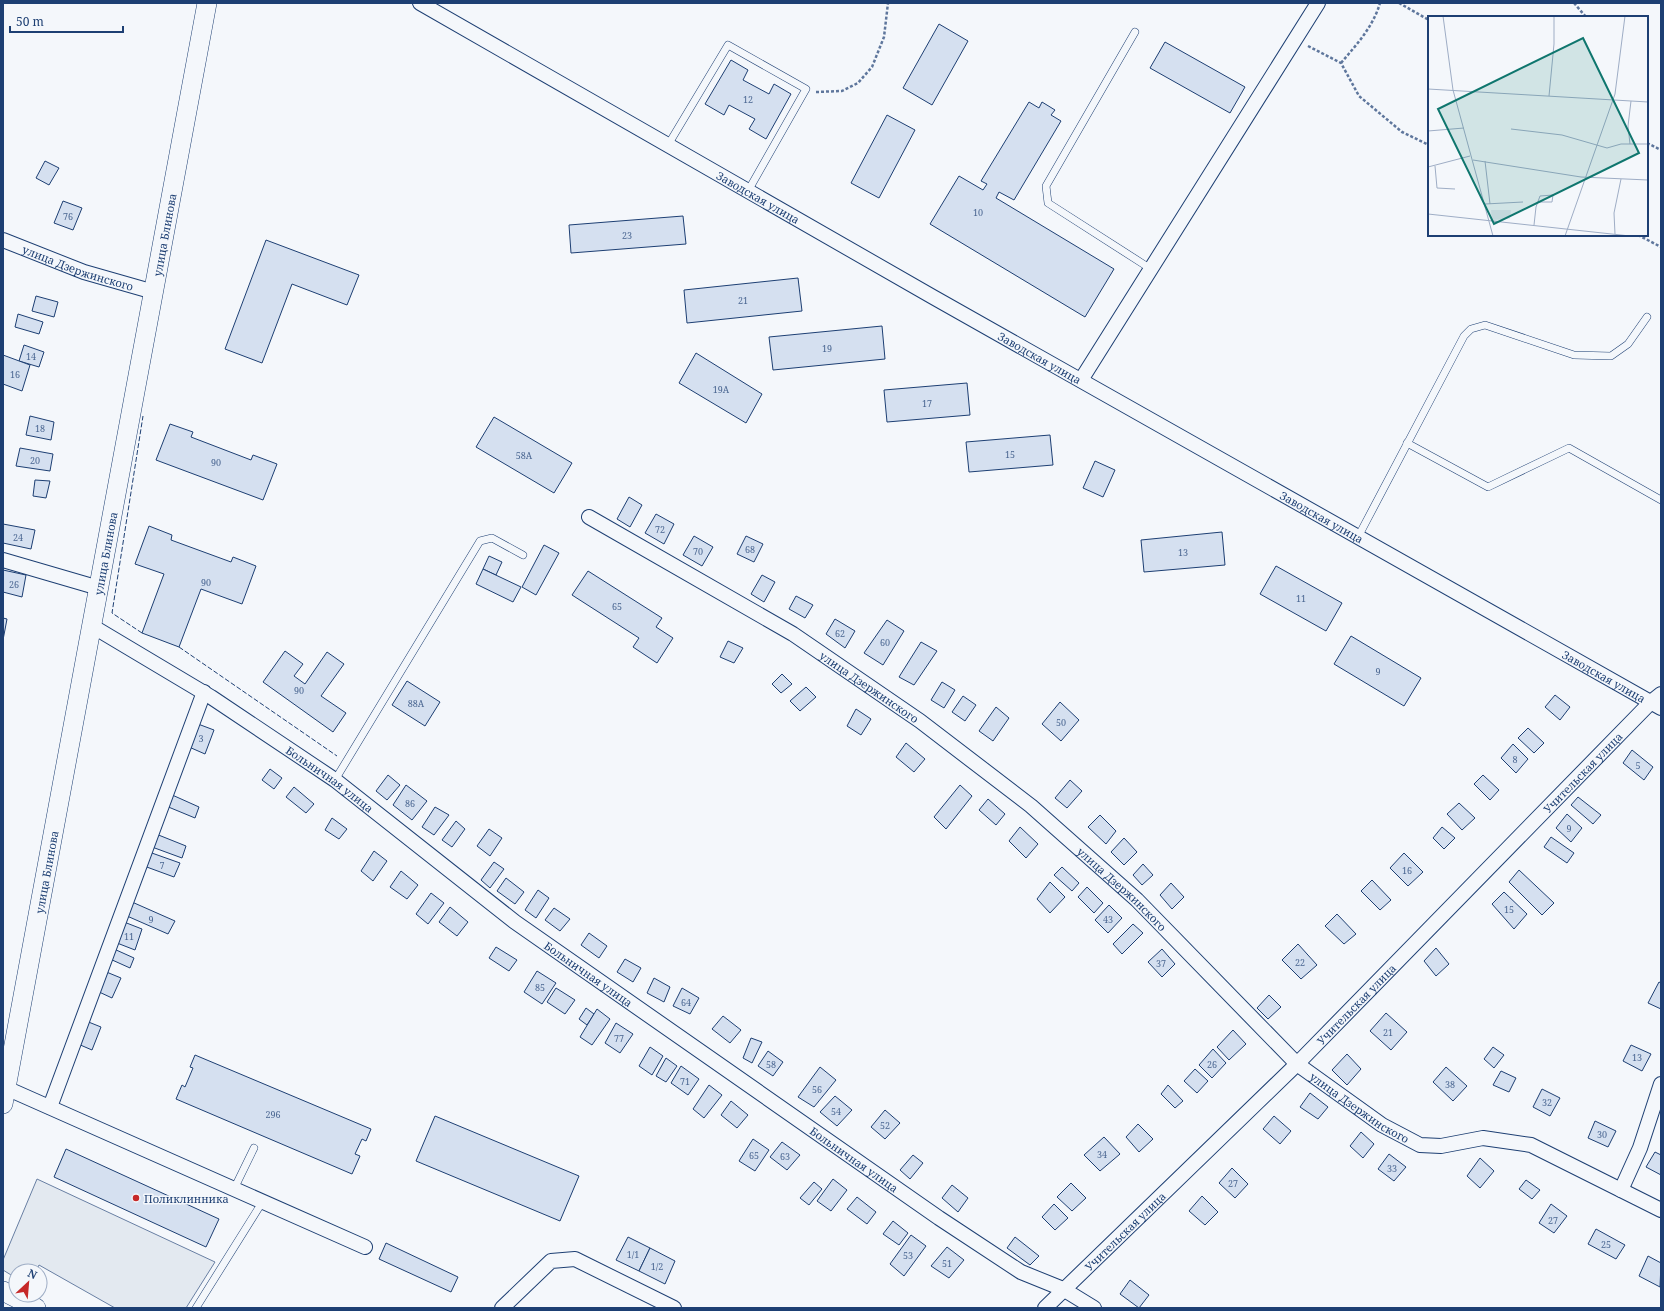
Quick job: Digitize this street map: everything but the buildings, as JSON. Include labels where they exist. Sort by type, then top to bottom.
[{"type":"main road","name":"улица Блинова","points":[[4,1096],[207,3]]},
{"type":"main road","points":[[3,1291],[36,1308]]},
{"type":"street","name":"Заводская улица","points":[[420,3],[1358,537],[1658,701]]},
{"type":"street","points":[[1081,380],[1318,3]]},
{"type":"street","name":"улица Дзержинского","points":[[3,240],[84,272],[154,292]]},
{"type":"street","name":"улица Дзержинского","points":[[588,517],[793,634],[920,721],[1025,801],[1137,900],[1297,1064],[1382,1125],[1420,1145],[1441,1146],[1483,1138],[1531,1145],[1661,1210]]},
{"type":"street","points":[[3,560],[99,588]]},
{"type":"street","name":"Больничная улица","points":[[92,626],[204,692],[335,780],[515,922],[939,1218],[1021,1272],[1063,1289],[1094,1308]]},
{"type":"street","points":[[50,1107],[204,692]]},
{"type":"street","name":"Учительская улица","points":[[1045,1308],[1297,1064],[1658,701]]},
{"type":"street","points":[[1621,1190],[1640,1148],[1661,1084]]},
{"type":"street","points":[[4,1096],[50,1107],[365,1247]]},
{"type":"street","points":[[504,1308],[551,1261],[575,1259],[674,1308]]},
{"type":"lane","points":[[1135,32],[1046,186],[1048,203],[1151,269]]},
{"type":"lane","points":[[668,145],[728,45],[806,89],[748,191]]},
{"type":"lane","points":[[1358,537],[1464,336],[1471,329],[1485,325],[1574,355],[1611,356],[1628,344],[1647,317]]},
{"type":"lane","points":[[1407,443],[1488,487],[1569,448],[1661,500]]},
{"type":"lane","points":[[335,780],[480,541],[492,538],[523,555]]},
{"type":"lane","points":[[234,1189],[254,1148]]},
{"type":"lane","points":[[196,1308],[263,1201]]},
{"type":"path","points":[[806,89],[811,92],[842,91],[858,83],[872,67],[884,37],[888,3]]},
{"type":"path","points":[[1341,63],[1367,31],[1377,13],[1380,3]]},
{"type":"path","points":[[1399,3],[1428,19]]},
{"type":"path","points":[[1574,3],[1585,16]]},
{"type":"path","points":[[1295,39],[1341,63],[1359,96],[1402,132],[1428,145]]},
{"type":"path","points":[[1648,143],[1661,150]]},
{"type":"path","points":[[1640,236],[1661,246]]},
{"type":"shaded area","points":[[37,1179],[215,1262],[186,1308],[115,1308],[48,1270],[48,1263],[8,1263],[8,1273],[3,1270],[3,1260]]},
{"type":"fence","points":[[142,633],[112,613],[143,416]]},
{"type":"fence","points":[[179,647],[337,756]]},
{"type":"place","name":"Поликлинника","points":[[136,1198]]}]
